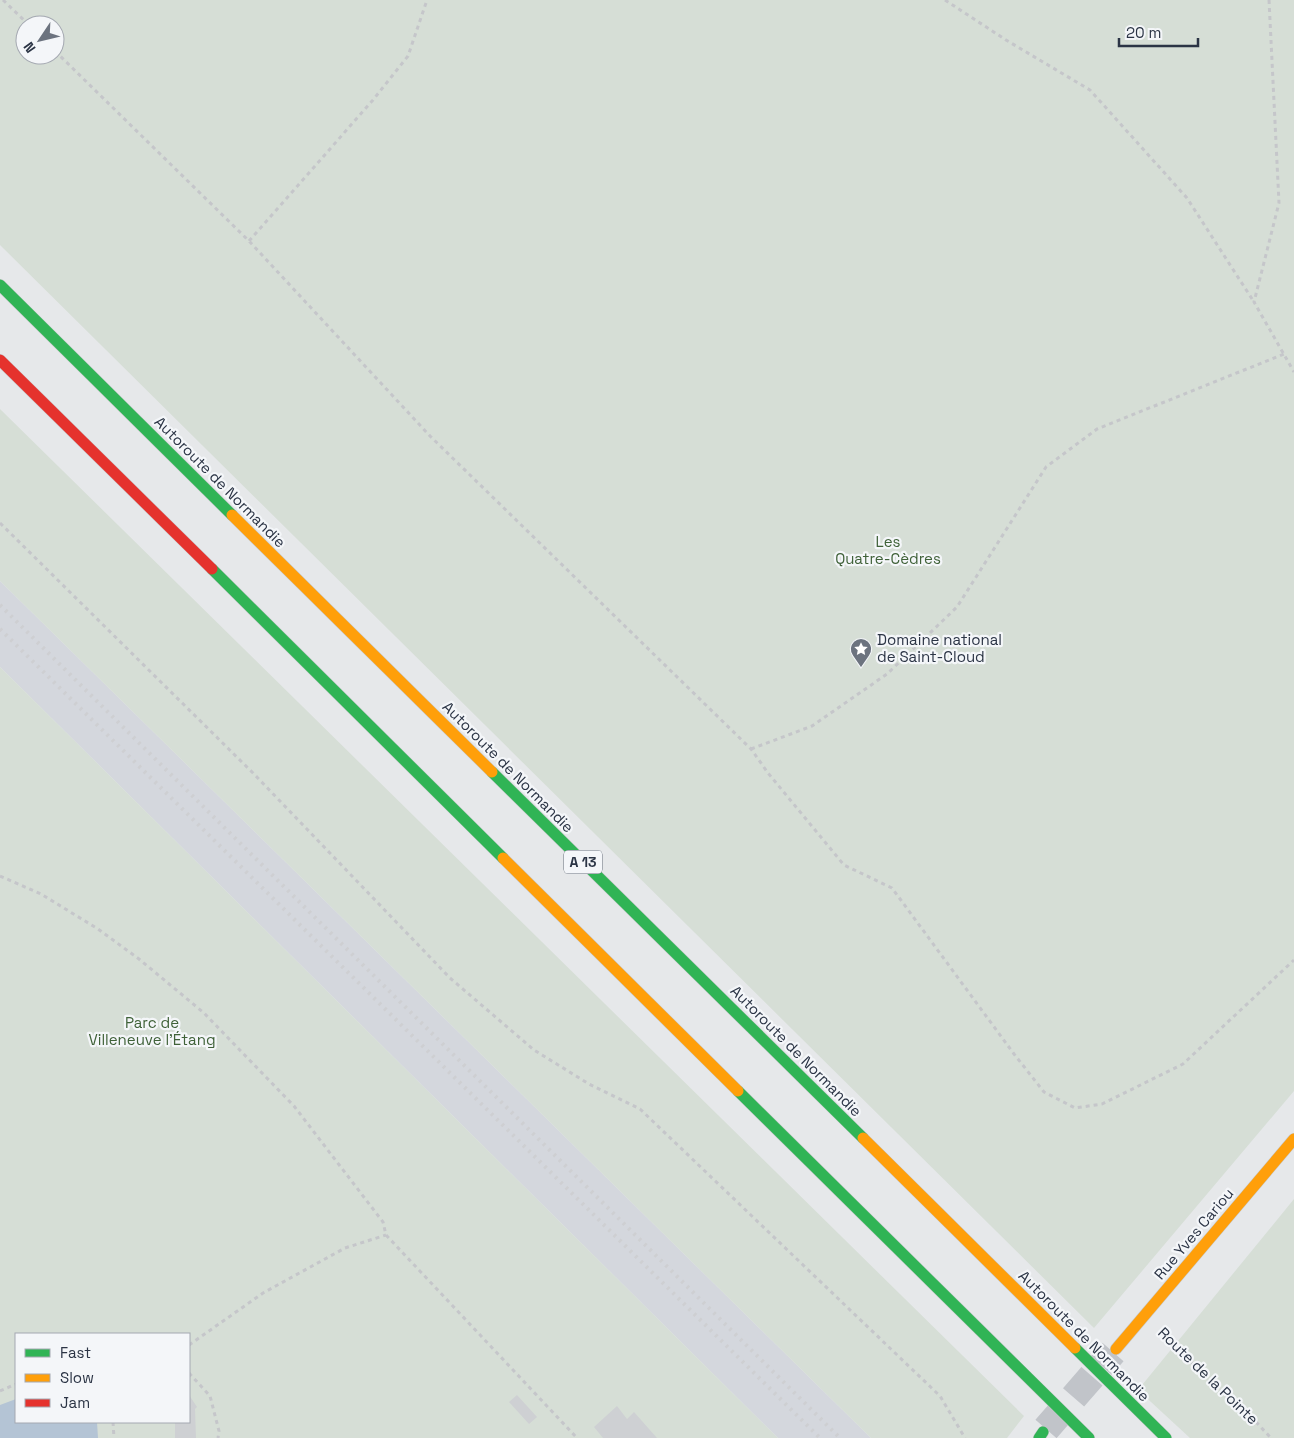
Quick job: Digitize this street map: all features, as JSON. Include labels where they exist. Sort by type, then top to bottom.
[{"type":"main road","name":"Autoroute de Normandie","points":[[0,285],[1166,1438]]},
{"type":"main road","points":[[0,360],[1089,1438]]},
{"type":"main road","name":"Rue Yves Cariou","points":[[1116,1349],[1294,1139]]},
{"type":"path","points":[[3,0],[18,15]]},
{"type":"path","points":[[249,241],[373,100],[408,56],[427,0]]},
{"type":"path","points":[[945,0],[1006,40],[1090,90],[1187,198],[1254,302],[1294,372]]},
{"type":"path","points":[[1254,302],[1279,203],[1269,0]]},
{"type":"path","points":[[65,61],[249,241],[430,436],[751,749],[768,773],[844,865],[892,888],[1044,1092],[1075,1108],[1102,1104],[1183,1064],[1294,960]]},
{"type":"path","points":[[751,749],[812,726],[887,674],[957,607],[1046,467],[1097,430],[1284,354]]},
{"type":"path","points":[[0,523],[253,773],[450,978],[534,1050],[589,1084],[640,1109],[940,1396],[965,1438]]},
{"type":"path","points":[[0,876],[41,894],[98,929],[139,959],[204,1013],[294,1106],[383,1222],[386,1235],[577,1438]]},
{"type":"path","points":[[190,1344],[264,1293],[337,1252],[386,1235]]},
{"type":"path","name":"Route de la Pointe","points":[[1144,1316],[1161,1330],[1213,1385],[1257,1423],[1271,1438]]},
{"type":"path","points":[[190,1373],[210,1396],[219,1431],[218,1438]]},
{"type":"path","points":[[0,1391],[15,1384]]},
{"type":"path","points":[[113,1423],[114,1438]]},
{"type":"shaded area","points":[[0,581],[871,1438],[778,1438],[0,667]]},
{"type":"green space","name":"Domaine national de Saint-Cloud","points":[[0,0],[1294,0],[1294,1091],[1094,1328],[0,245]]},
{"type":"green space","points":[[0,409],[1024,1416],[1007,1438],[871,1438],[0,581]]},
{"type":"green space","name":"Parc de Villeneuve l'Étang","points":[[0,667],[778,1438],[0,1438]]},
{"type":"green space","points":[[1294,1199],[1294,1438],[1190,1438],[1138,1390]]},
{"type":"water","points":[[15,1399],[15,1423],[97,1423],[98,1438],[0,1438],[0,1405]]},
{"type":"building","points":[[517,1395],[537,1417],[529,1424],[509,1402]]},
{"type":"building","points":[[190,1396],[197,1407],[195,1409],[196,1438],[175,1438],[175,1423],[190,1423]]},
{"type":"building","points":[[617,1406],[627,1419],[634,1412],[657,1438],[603,1438],[594,1427]]},
{"type":"tunnel","points":[[1046,1429],[1113,1352]]},
{"type":"railway","points":[[0,605],[840,1438]]},
{"type":"railway","points":[[0,629],[820,1438]]},
{"type":"traffic: fast","points":[[0,285],[232,515]]},
{"type":"traffic: fast","points":[[212,569],[503,858]]},
{"type":"traffic: fast","points":[[492,772],[863,1138]]},
{"type":"traffic: fast","points":[[738,1091],[1089,1438]]},
{"type":"traffic: fast","points":[[1075,1348],[1166,1438]]},
{"type":"traffic: fast","points":[[1039,1438],[1043,1432]]},
{"type":"traffic: slow","points":[[232,515],[492,772]]},
{"type":"traffic: slow","points":[[503,858],[738,1091]]},
{"type":"traffic: slow","points":[[863,1138],[1075,1348]]},
{"type":"traffic: slow","points":[[1116,1349],[1294,1139]]},
{"type":"traffic: jam","points":[[0,360],[212,569]]},
{"type":"place","name":"Domaine national de Saint-Cloud","points":[[861,668]]},
{"type":"park label","name":"Les Quatre-Cèdres","points":[[888,550]]}]
